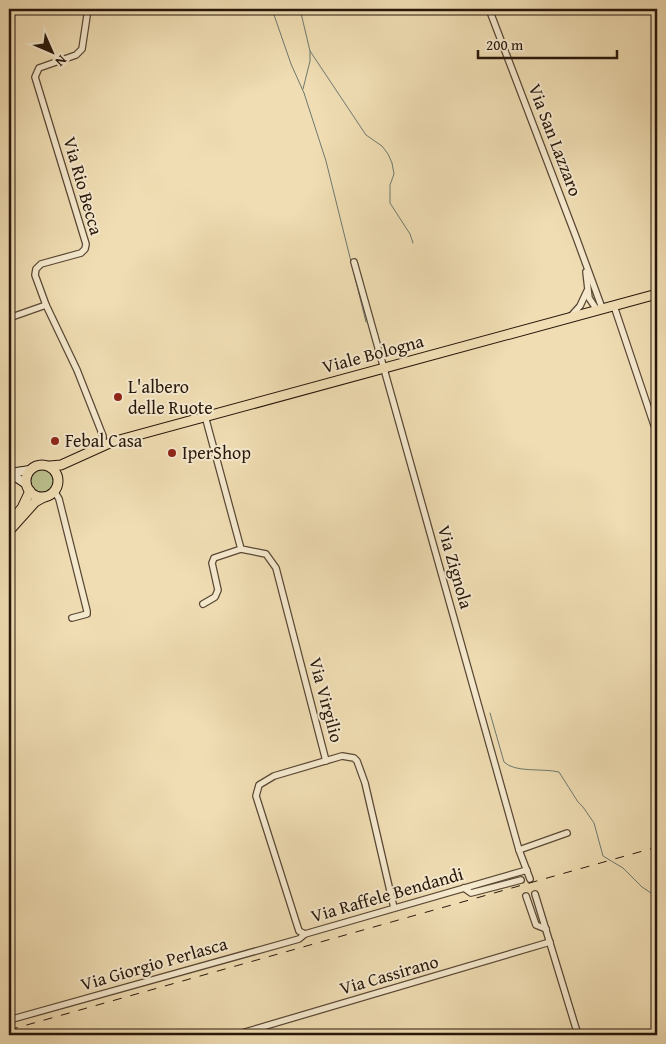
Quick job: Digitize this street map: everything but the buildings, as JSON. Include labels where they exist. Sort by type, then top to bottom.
[{"type":"main road","name":"Viale Bologna","points":[[100,447],[205,416],[657,294]]},
{"type":"main road","points":[[9,474],[30,470],[40,465],[61,465],[100,447]]},
{"type":"main road","points":[[9,531],[35,502],[55,492],[64,472],[71,465],[100,447]]},
{"type":"main road","points":[[50,466],[56,471],[59,482]]},
{"type":"main road","points":[[9,522],[22,508],[28,488],[26,479],[30,470]]},
{"type":"main road","points":[[9,474],[17,478],[36,496],[44,497]]},
{"type":"street","name":"Via Rio Becca","points":[[88,9],[82,50],[76,55],[39,68],[35,77],[86,244],[85,249],[81,253],[41,264],[36,269],[35,275],[46,305],[77,370],[103,436],[100,447]]},
{"type":"street","name":"Via San Lazzaro","points":[[488,9],[583,255],[599,309]]},
{"type":"street","name":"Via San Lazzaro","points":[[583,255],[589,298],[599,309]]},
{"type":"street","name":"Via Zignola","points":[[354,262],[520,850],[530,879]]},
{"type":"street","points":[[570,317],[580,306],[587,291]]},
{"type":"street","points":[[9,318],[46,305]]},
{"type":"street","points":[[614,306],[657,434]]},
{"type":"street","points":[[205,416],[241,549]]},
{"type":"street","points":[[55,492],[59,498],[87,611],[87,614],[72,618]]},
{"type":"street","name":"Via Virgilio","points":[[203,604],[215,597],[218,590],[212,563],[214,558],[241,549],[266,554],[276,568],[326,761],[342,756],[357,760],[394,908]]},
{"type":"street","name":"Via Raffele Bendandi","points":[[326,761],[274,776],[259,785],[256,796],[299,931],[305,934],[527,870]]},
{"type":"street","points":[[520,850],[567,833]]},
{"type":"street","points":[[464,888],[472,893],[520,880]]},
{"type":"street","points":[[535,894],[578,1035]]},
{"type":"street","points":[[526,896],[536,925],[546,928]]},
{"type":"street","name":"Via Giorgio Perlasca","points":[[9,1020],[299,939],[305,934]]},
{"type":"street","name":"Via Cassirano","points":[[235,1035],[550,942]]},
{"type":"green space","points":[[42,468],[51,472],[55,481],[51,490],[42,494],[33,490],[29,481],[33,472]]},
{"type":"waterway","points":[[272,9],[291,64],[304,93],[326,161],[366,322]]},
{"type":"waterway","points":[[300,9],[310,51],[366,135],[382,146],[388,154],[394,174],[390,185],[390,203],[410,234],[413,243]]},
{"type":"waterway","points":[[303,89],[310,61],[310,51]]},
{"type":"waterway","points":[[490,713],[504,762],[515,768],[559,772],[594,823],[603,856],[623,868],[642,887],[657,897]]},
{"type":"railway","points":[[9,1030],[657,847]]},
{"type":"place","name":"L'albero delle Ruote","points":[[118,397]]},
{"type":"place","name":"Febal Casa","points":[[55,441]]},
{"type":"place","name":"IperShop","points":[[172,453]]}]
